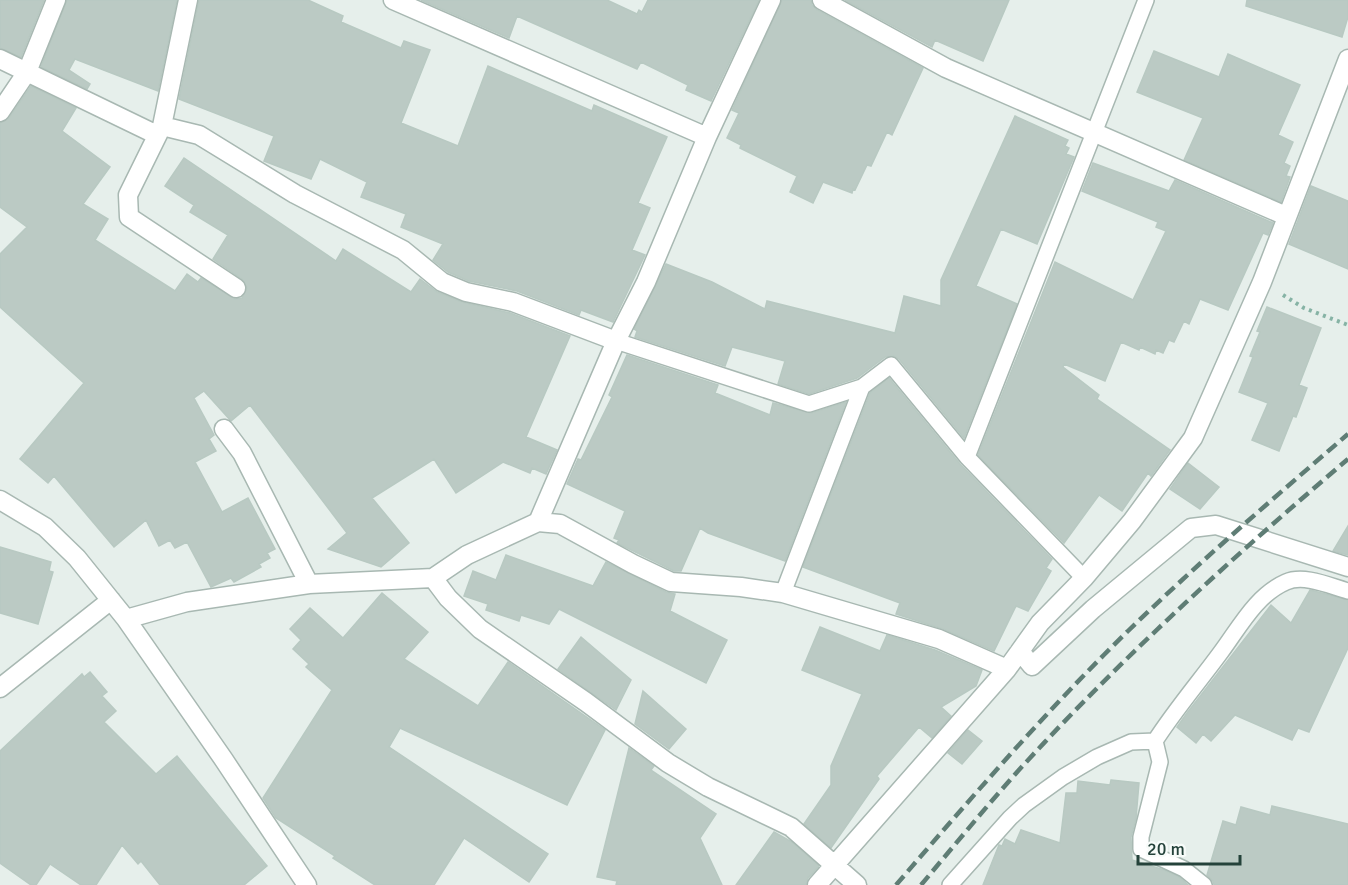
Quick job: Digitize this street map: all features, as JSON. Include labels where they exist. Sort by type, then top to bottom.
[{"type":"street","points":[[0,112],[27,72],[56,0]]},
{"type":"street","points":[[188,0],[159,130],[128,195],[129,217],[236,288]]},
{"type":"street","points":[[393,0],[707,137]]},
{"type":"street","points":[[538,522],[616,341],[646,282],[707,137],[771,0]]},
{"type":"street","points":[[822,0],[946,68],[1286,216]]},
{"type":"street","points":[[0,59],[159,130],[199,135],[295,194],[403,249],[442,282],[466,292],[513,302],[616,341]]},
{"type":"street","points":[[817,885],[1007,669],[1040,623],[1084,578],[1132,521],[1193,438],[1262,282],[1348,59]]},
{"type":"street","points":[[224,429],[242,453],[309,584]]},
{"type":"street","points":[[0,500],[45,527],[77,558],[111,600],[225,760],[307,885]]},
{"type":"street","points":[[126,619],[187,602],[309,584],[433,578],[467,555],[538,522],[560,524],[671,582],[741,587],[783,593],[939,639],[1007,669]]},
{"type":"street","points":[[1020,651],[1032,666],[1094,609],[1191,528],[1216,525],[1348,567]]},
{"type":"street","points":[[433,578],[448,598],[480,629],[586,702],[668,763],[708,787],[791,827],[857,885]]},
{"type":"street","points":[[0,688],[111,600]]},
{"type":"lane","points":[[967,457],[1146,0]]},
{"type":"lane","points":[[616,341],[809,404],[862,387],[891,365],[967,457],[1084,578]]},
{"type":"lane","points":[[783,593],[862,387]]},
{"type":"lane","points":[[1204,885],[1184,869],[1141,849],[1141,837],[1160,762],[1155,741],[1171,716],[1249,613],[1274,589],[1287,581],[1306,580],[1348,591]]},
{"type":"lane","points":[[950,885],[1010,818],[1063,777],[1097,756],[1131,742],[1155,741]]},
{"type":"path","points":[[1262,282],[1304,308],[1348,325]]},
{"type":"building","points":[[0,0],[44,0],[21,57],[0,48]]},
{"type":"building","points":[[67,0],[177,0],[158,91],[75,59],[69,70],[90,84],[87,89],[41,67]]},
{"type":"building","points":[[199,0],[308,0],[343,16],[341,22],[401,48],[404,41],[430,50],[401,123],[458,146],[488,66],[592,111],[594,105],[667,137],[638,203],[650,208],[632,250],[645,255],[613,322],[581,310],[579,315],[517,291],[469,281],[448,272],[433,260],[443,244],[401,227],[406,214],[361,197],[367,182],[320,159],[311,179],[264,161],[274,136],[179,99]]},
{"type":"building","points":[[421,0],[607,0],[637,14],[639,10],[642,12],[648,0],[759,0],[711,101],[686,90],[688,85],[641,62],[637,69],[517,16],[509,38]]},
{"type":"building","points":[[782,0],[811,0],[817,10],[923,68],[892,135],[887,132],[871,166],[867,165],[855,190],[853,189],[852,193],[823,182],[813,203],[790,192],[797,176],[740,148],[741,145],[727,138],[739,113],[732,110]]},
{"type":"building","points":[[845,0],[1009,0],[983,61],[935,40],[932,47]]},
{"type":"building","points":[[1247,0],[1348,0],[1348,17],[1342,37],[1246,6]]},
{"type":"building","points":[[1154,51],[1219,77],[1228,54],[1300,85],[1278,135],[1293,142],[1284,163],[1290,166],[1286,176],[1290,177],[1281,202],[1184,160],[1203,118],[1137,92]]},
{"type":"building","points":[[31,86],[76,108],[62,131],[110,167],[83,204],[108,219],[95,240],[175,291],[187,274],[198,282],[201,278],[235,299],[242,298],[247,288],[242,279],[213,259],[228,235],[190,212],[194,205],[165,186],[184,158],[336,261],[343,249],[411,292],[420,279],[437,292],[462,302],[510,313],[570,336],[526,437],[557,450],[546,474],[532,468],[530,473],[503,462],[456,493],[434,459],[372,498],[409,543],[381,567],[328,549],[347,533],[250,405],[231,421],[204,391],[194,398],[214,435],[209,439],[216,451],[195,462],[222,512],[248,498],[275,549],[267,553],[270,558],[259,564],[261,567],[234,582],[231,578],[211,587],[187,542],[175,548],[170,540],[159,546],[146,520],[114,547],[54,476],[48,483],[20,459],[84,383],[0,307],[0,254],[27,227],[0,207],[0,123],[9,118]]},
{"type":"building","points":[[1015,116],[1068,140],[1065,146],[1069,148],[1066,154],[1074,157],[1037,244],[1001,229],[976,286],[1017,304],[964,438],[899,359],[894,356],[885,357],[857,378],[809,394],[778,384],[785,361],[732,347],[725,366],[635,337],[637,331],[634,329],[666,264],[712,282],[765,309],[767,301],[895,333],[904,296],[941,306],[941,280]]},
{"type":"building","points":[[1093,163],[1169,191],[1175,180],[1273,223],[1268,235],[1263,233],[1228,310],[1200,299],[1189,324],[1184,321],[1174,342],[1169,340],[1163,353],[1156,350],[1155,354],[1140,347],[1139,350],[1121,342],[1105,381],[1064,364],[1063,367],[1099,395],[1097,399],[1170,450],[1151,476],[1148,473],[1122,511],[1099,495],[1064,543],[978,455],[1055,262],[1133,300],[1166,231],[1156,227],[1158,222],[1082,191]]},
{"type":"building","points":[[1311,186],[1348,201],[1348,269],[1289,244]]},
{"type":"building","points":[[1267,307],[1321,328],[1299,385],[1307,388],[1279,451],[1252,440],[1268,403],[1239,392],[1253,357],[1250,356],[1260,332],[1257,331]]},
{"type":"building","points":[[627,355],[718,385],[715,393],[770,415],[773,403],[811,413],[846,402],[785,561],[700,528],[681,571],[674,571],[617,543],[619,540],[614,538],[625,511],[567,484],[612,397],[609,395]]},
{"type":"building","points":[[889,378],[960,464],[1052,559],[1046,568],[1051,571],[1028,611],[1016,606],[994,651],[943,629],[896,614],[900,603],[803,567],[870,393]]},
{"type":"building","points":[[1188,463],[1219,487],[1200,509],[1170,489]]},
{"type":"building","points":[[1348,526],[1348,555],[1333,551]]},
{"type":"building","points":[[0,547],[51,562],[49,571],[53,572],[38,624],[0,613]]},
{"type":"building","points":[[506,555],[593,586],[606,562],[666,592],[675,594],[670,611],[727,640],[706,683],[559,609],[549,624],[521,615],[519,621],[486,610],[488,604],[464,596],[473,571],[496,580]]},
{"type":"building","points":[[1310,590],[1348,600],[1348,648],[1309,732],[1298,728],[1292,740],[1235,715],[1211,741],[1203,734],[1196,743],[1177,727],[1271,605],[1291,623]]},
{"type":"building","points":[[382,593],[428,632],[404,659],[478,706],[508,662],[605,730],[567,805],[400,728],[389,747],[548,854],[529,882],[464,838],[434,885],[375,885],[276,818],[263,798],[332,690],[306,667],[309,664],[293,649],[301,640],[290,629],[310,608],[343,638]]},
{"type":"building","points":[[820,627],[880,651],[887,635],[935,650],[982,670],[976,686],[941,707],[951,716],[932,738],[919,727],[877,776],[879,779],[831,848],[804,824],[831,785],[831,766],[862,694],[802,670]]},
{"type":"building","points":[[581,637],[631,680],[616,710],[558,669]]},
{"type":"building","points":[[90,672],[107,692],[102,696],[116,711],[104,722],[156,774],[177,756],[267,866],[244,885],[160,885],[141,861],[138,864],[122,845],[96,885],[81,885],[50,864],[36,885],[31,885],[0,863],[0,751],[82,674],[84,677]]},
{"type":"building","points":[[643,691],[686,729],[669,749],[635,724]]},
{"type":"building","points":[[968,730],[982,741],[962,764],[948,753]]},
{"type":"building","points":[[629,748],[654,766],[651,770],[716,814],[700,838],[722,885],[616,885],[617,881],[597,877]]},
{"type":"building","points":[[1111,780],[1139,783],[1136,818],[1131,837],[1132,860],[1164,870],[1179,877],[1188,885],[983,885],[999,845],[1002,846],[1005,839],[1015,844],[1021,830],[1060,843],[1066,793],[1077,793],[1078,781],[1110,785]]},
{"type":"building","points":[[1272,806],[1348,824],[1348,885],[1214,885],[1207,875],[1223,821],[1236,825],[1241,807],[1270,815]]},
{"type":"building","points":[[774,832],[792,842],[819,866],[808,878],[806,885],[736,885]]},
{"type":"railway","points":[[896,885],[1009,755],[1098,661],[1209,555],[1348,434]]},
{"type":"railway","points":[[921,885],[1018,771],[1096,689],[1220,571],[1348,459]]}]
